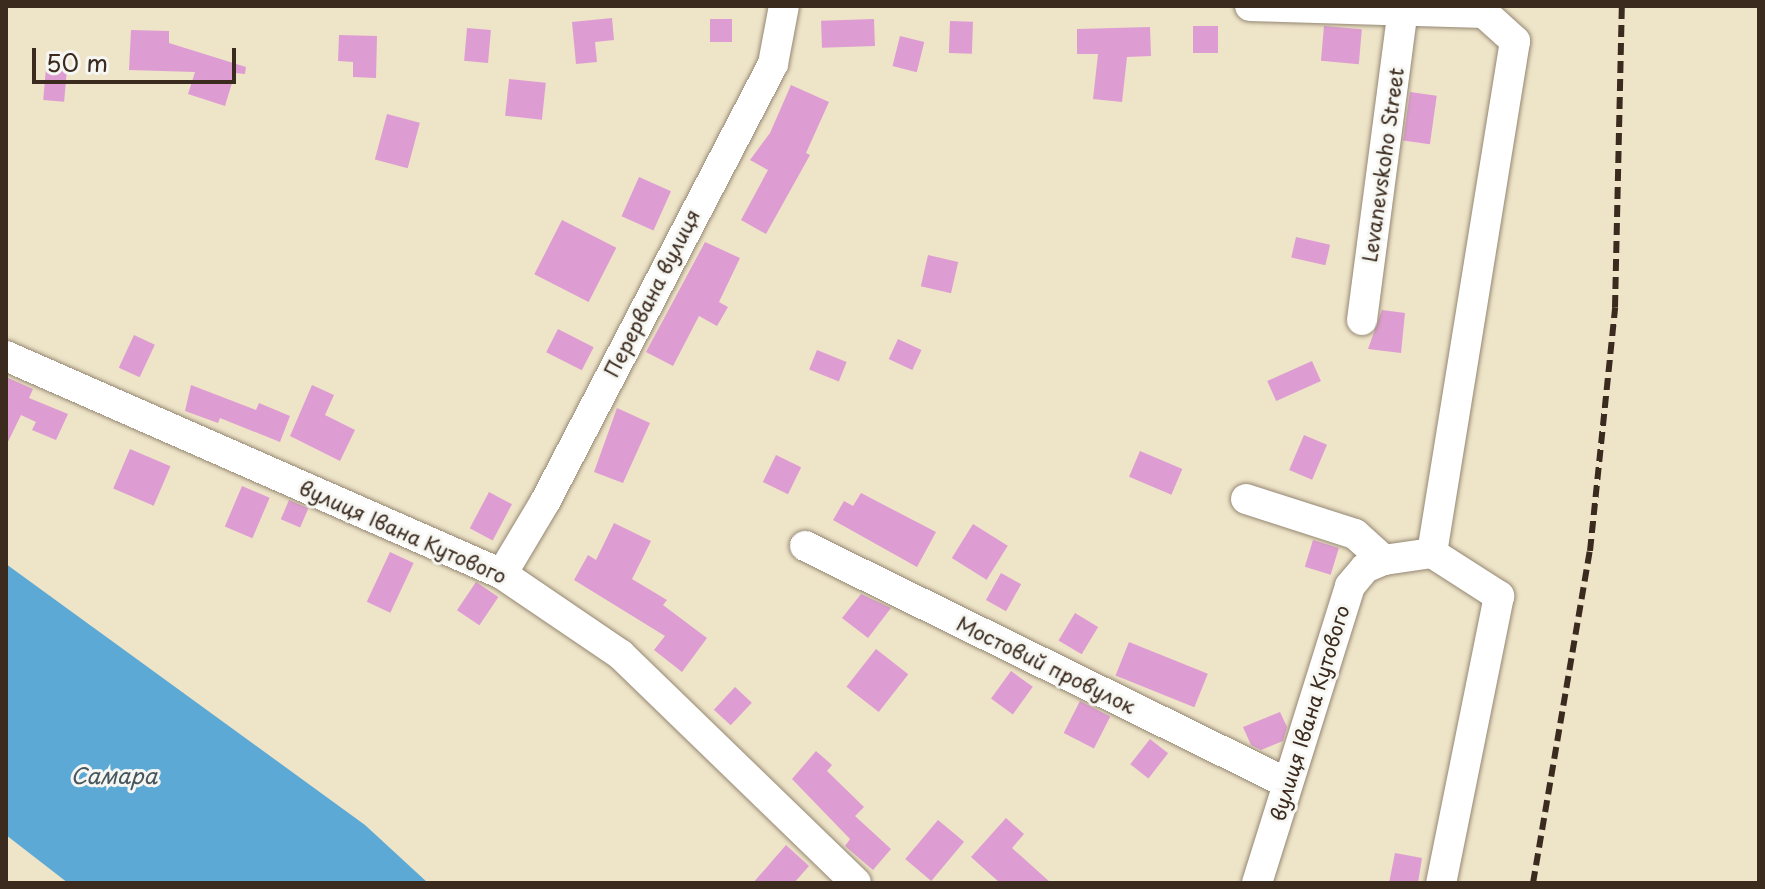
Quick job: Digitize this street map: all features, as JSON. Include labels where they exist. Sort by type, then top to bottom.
[{"type":"street","name":"Перервана вулиця","points":[[502,574],[545,502],[773,64],[784,6]]},
{"type":"street","points":[[1250,6],[1484,13],[1515,41],[1432,553],[1499,596],[1441,883]]},
{"type":"street","name":"Levanevskoho Street","points":[[1362,320],[1403,10]]},
{"type":"street","name":"вулиця Івана Кутового","points":[[6,356],[502,574],[621,655],[856,883]]},
{"type":"street","points":[[1246,499],[1355,534],[1384,560]]},
{"type":"street","name":"Мостовий провулок","points":[[805,546],[1287,783]]},
{"type":"street","name":"вулиця Івана Кутового","points":[[1257,883],[1350,586],[1365,568],[1384,560],[1432,553]]},
{"type":"water","name":"Самара","points":[[6,564],[365,825],[428,883],[68,883],[6,835]]},
{"type":"building","points":[[612,18],[614,40],[595,42],[597,62],[576,64],[572,22]]},
{"type":"building","points":[[710,19],[732,19],[732,42],[710,42]]},
{"type":"building","points":[[874,19],[875,46],[822,48],[821,21]]},
{"type":"building","points":[[950,21],[973,22],[972,54],[949,53]]},
{"type":"building","points":[[1193,26],[1218,26],[1218,53],[1193,53]]},
{"type":"building","points":[[1324,26],[1362,29],[1359,64],[1321,61]]},
{"type":"building","points":[[1150,27],[1151,56],[1127,57],[1122,102],[1093,99],[1098,54],[1077,54],[1077,29]]},
{"type":"building","points":[[467,28],[491,30],[488,63],[464,61]]},
{"type":"building","points":[[131,30],[169,31],[169,43],[246,67],[245,74],[235,73],[225,106],[188,94],[195,72],[129,70]]},
{"type":"building","points":[[339,35],[377,36],[376,78],[353,77],[353,62],[338,61]]},
{"type":"building","points":[[900,36],[924,42],[917,72],[893,66]]},
{"type":"building","points":[[46,68],[67,70],[64,102],[43,100]]},
{"type":"building","points":[[509,79],[546,83],[542,120],[505,116]]},
{"type":"building","points":[[791,85],[829,102],[806,153],[810,155],[766,234],[741,220],[768,170],[750,160],[770,133]]},
{"type":"building","points":[[1410,92],[1437,96],[1430,144],[1403,141]]},
{"type":"building","points":[[387,114],[420,123],[408,168],[375,159]]},
{"type":"building","points":[[639,177],[671,191],[653,231],[622,216]]},
{"type":"building","points":[[562,220],[616,248],[589,302],[534,274]]},
{"type":"building","points":[[1296,237],[1330,245],[1325,265],[1291,257]]},
{"type":"building","points":[[705,242],[740,258],[719,302],[728,307],[717,326],[699,316],[673,366],[646,352]]},
{"type":"building","points":[[928,255],[958,262],[951,293],[921,286]]},
{"type":"building","points":[[1382,310],[1405,313],[1401,353],[1368,349]]},
{"type":"building","points":[[558,329],[594,347],[582,370],[546,352]]},
{"type":"building","points":[[134,335],[155,345],[140,377],[119,368]]},
{"type":"building","points":[[898,339],[922,350],[912,370],[889,359]]},
{"type":"building","points":[[817,350],[847,362],[839,381],[809,369]]},
{"type":"building","points":[[1312,361],[1321,381],[1276,401],[1267,381]]},
{"type":"building","points":[[6,377],[33,389],[29,398],[68,414],[56,440],[32,430],[36,422],[21,415],[6,446]]},
{"type":"building","points":[[191,385],[256,410],[259,403],[290,416],[280,442],[220,418],[218,423],[185,411]]},
{"type":"building","points":[[312,385],[334,395],[325,415],[355,430],[340,461],[290,436]]},
{"type":"building","points":[[617,408],[650,423],[623,483],[594,472]]},
{"type":"building","points":[[1304,435],[1327,445],[1312,480],[1289,470]]},
{"type":"building","points":[[130,449],[171,466],[154,506],[113,489]]},
{"type":"building","points":[[1140,451],[1182,469],[1171,495],[1129,477]]},
{"type":"building","points":[[776,455],[801,467],[788,494],[763,482]]},
{"type":"building","points":[[242,486],[270,498],[252,538],[225,527]]},
{"type":"building","points":[[489,492],[512,504],[493,540],[470,528]]},
{"type":"building","points":[[861,493],[936,532],[917,567],[833,520],[844,501],[853,506]]},
{"type":"building","points":[[289,500],[308,508],[300,528],[281,519]]},
{"type":"building","points":[[614,523],[651,541],[632,579],[667,600],[663,605],[707,638],[682,672],[654,650],[665,636],[574,580],[588,555],[596,560]]},
{"type":"building","points":[[973,524],[1008,546],[987,580],[952,558]]},
{"type":"building","points":[[1313,540],[1339,548],[1331,575],[1305,567]]},
{"type":"building","points":[[390,552],[414,563],[390,613],[367,602]]},
{"type":"building","points":[[1001,573],[1021,584],[1006,611],[986,600]]},
{"type":"building","points":[[476,582],[498,597],[479,625],[457,610]]},
{"type":"building","points":[[861,594],[891,608],[868,638],[842,618]]},
{"type":"building","points":[[1075,613],[1098,627],[1082,654],[1059,640]]},
{"type":"building","points":[[1129,642],[1208,674],[1194,707],[1116,675]]},
{"type":"building","points":[[876,649],[908,674],[879,712],[846,687]]},
{"type":"building","points":[[1011,671],[1033,687],[1013,714],[991,699]]},
{"type":"building","points":[[735,687],[752,703],[731,725],[714,710]]},
{"type":"building","points":[[1080,701],[1110,716],[1094,749],[1064,733]]},
{"type":"building","points":[[1280,712],[1287,727],[1283,741],[1261,750],[1251,745],[1243,727]]},
{"type":"building","points":[[1150,739],[1168,753],[1148,778],[1130,764]]},
{"type":"building","points":[[816,751],[832,765],[827,771],[864,807],[855,816],[891,849],[873,870],[845,846],[850,839],[792,779]]},
{"type":"building","points":[[1006,818],[1024,834],[1012,848],[1051,883],[1000,883],[971,857]]},
{"type":"building","points":[[938,820],[964,842],[931,881],[905,859]]},
{"type":"building","points":[[786,845],[809,866],[794,883],[753,883]]},
{"type":"building","points":[[1395,853],[1422,858],[1418,883],[1389,883]]},
{"type":"railway","points":[[1533,883],[1590,551],[1615,307],[1622,6]]}]
